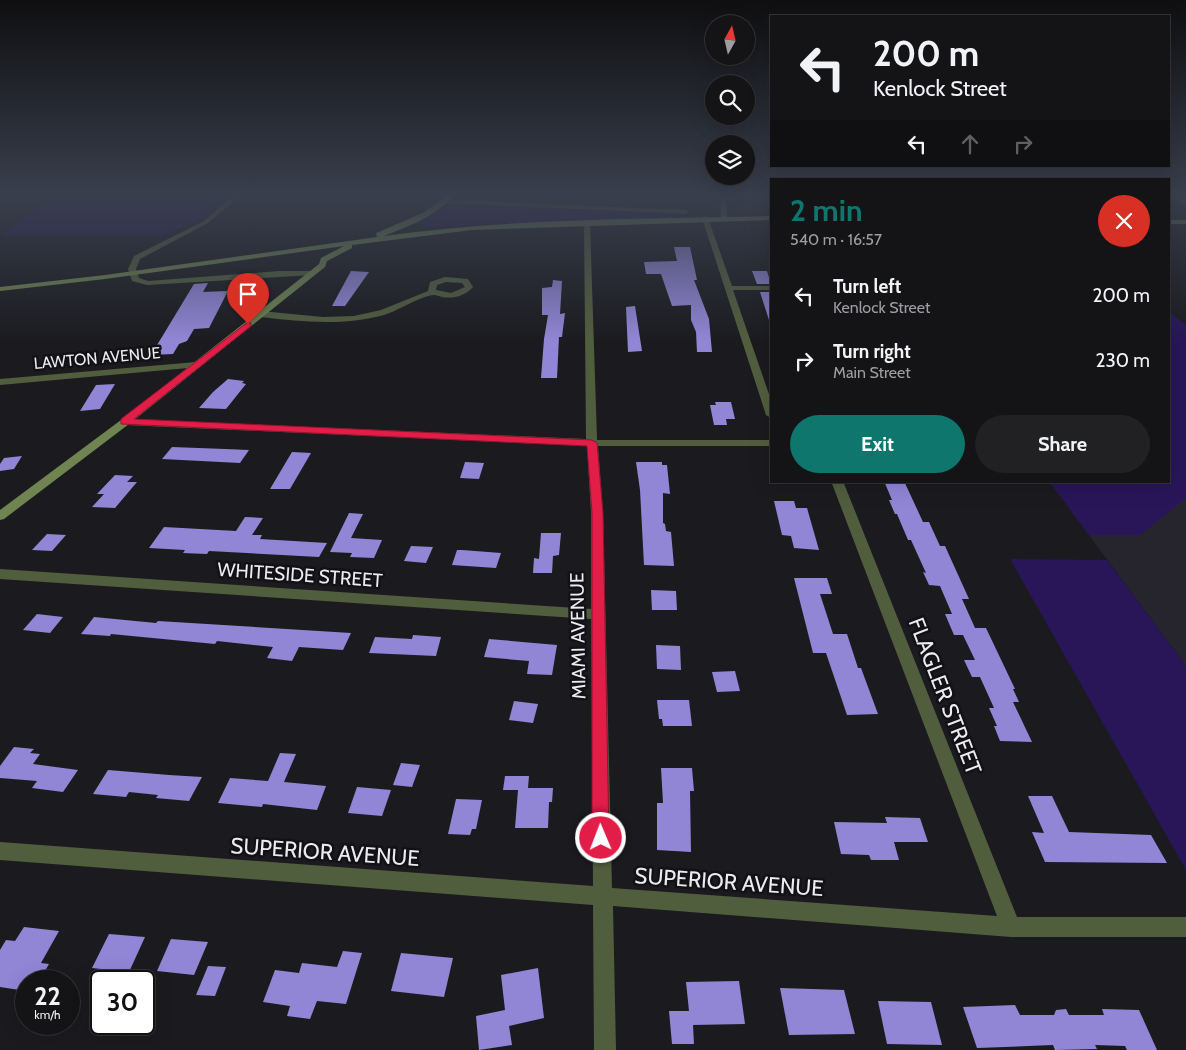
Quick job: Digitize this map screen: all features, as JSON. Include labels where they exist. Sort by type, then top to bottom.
[{"type":"main road","points":[[322,265],[322,262],[329,258],[365,244]]},
{"type":"main road","points":[[0,289],[361,245]]},
{"type":"main road","points":[[3,512],[125,422],[310,273],[322,265],[335,262],[352,254]]},
{"type":"street","points":[[164,244],[137,258],[133,264],[132,273],[138,282],[146,283],[279,273],[310,273]]},
{"type":"street","name":"MIAMI AVENUE","points":[[587,244],[592,443],[597,513],[597,614],[605,1050]]},
{"type":"street","points":[[712,244],[729,288],[770,412]]},
{"type":"street","points":[[729,288],[770,288]]},
{"type":"street","points":[[261,314],[314,320],[347,318],[382,312],[434,292]]},
{"type":"street","name":"LAWTON AVENUE","points":[[0,382],[196,366]]},
{"type":"street","points":[[125,422],[592,443],[770,443]]},
{"type":"street","name":"FLAGLER STREET","points":[[837,483],[1010,927]]},
{"type":"street","name":"WHITESIDE STREET","points":[[0,574],[597,614]]},
{"type":"street","name":"SUPERIOR AVENUE","points":[[0,851],[1010,927],[1186,927]]},
{"type":"shaded area","points":[[1170,313],[1186,325],[1186,498],[1140,535],[1089,535],[1050,483],[1170,483]]},
{"type":"shaded area","points":[[1186,370],[1186,666],[1050,483],[1170,483]]},
{"type":"shaded area","points":[[1010,559],[1107,560],[1186,666],[1186,870]]},
{"type":"building","points":[[674,247],[690,247],[697,280],[694,280],[709,319],[712,352],[697,352],[696,332],[691,320],[691,305],[672,306],[661,274],[646,274],[644,262],[677,261]]},
{"type":"building","points":[[351,271],[369,272],[345,306],[332,306]]},
{"type":"building","points":[[752,271],[767,271],[770,284],[757,284]]},
{"type":"building","points":[[553,280],[562,281],[560,314],[565,313],[562,337],[559,337],[557,378],[541,378],[548,315],[542,315],[542,288],[552,287]]},
{"type":"building","points":[[208,283],[203,292],[228,291],[209,328],[194,329],[187,341],[179,344],[173,354],[151,355],[194,284]]},
{"type":"building","points":[[760,292],[770,292],[769,320]]},
{"type":"building","points":[[635,306],[642,351],[628,352],[626,307]]},
{"type":"building","points":[[228,379],[244,381],[242,383],[246,384],[226,409],[199,408],[213,392]]},
{"type":"building","points":[[115,384],[100,409],[80,411],[96,385]]},
{"type":"building","points":[[715,402],[731,402],[735,419],[726,419],[727,425],[714,425],[710,405],[716,405]]},
{"type":"building","points":[[172,447],[249,450],[240,463],[162,459]]},
{"type":"building","points":[[292,452],[311,453],[290,489],[270,489]]},
{"type":"building","points":[[22,456],[14,469],[0,471],[0,464],[4,458]]},
{"type":"building","points":[[465,462],[484,463],[479,479],[460,478]]},
{"type":"building","points":[[636,462],[662,462],[662,465],[667,465],[670,494],[663,493],[663,523],[665,524],[666,531],[671,532],[674,566],[644,565],[640,490]]},
{"type":"building","points":[[115,475],[133,476],[127,482],[137,482],[115,508],[92,507],[104,494],[97,494]]},
{"type":"building","points":[[885,483],[905,483],[923,522],[929,522],[940,546],[945,546],[969,599],[962,599],[975,628],[986,628],[1015,689],[1013,689],[1019,702],[1013,702],[1032,742],[1000,741],[994,726],[997,726],[989,708],[994,708],[980,677],[972,677],[964,660],[975,660],[963,635],[954,635],[945,614],[952,614],[940,586],[929,585],[923,572],[926,573],[911,540],[908,540],[889,500],[892,500]]},
{"type":"building","points":[[774,501],[794,501],[796,508],[807,508],[819,550],[794,548],[791,536],[782,535]]},
{"type":"building","points":[[349,513],[363,514],[351,538],[382,540],[374,558],[350,557],[352,553],[330,552]]},
{"type":"building","points":[[245,517],[263,518],[252,535],[262,535],[260,539],[327,543],[319,557],[209,551],[207,554],[183,553],[185,550],[149,548],[164,527],[236,531]]},
{"type":"building","points":[[541,533],[561,533],[559,555],[553,556],[552,573],[533,573],[534,558],[539,559]]},
{"type":"building","points":[[47,534],[66,535],[52,551],[32,550]]},
{"type":"building","points":[[411,546],[433,547],[426,563],[404,561]]},
{"type":"building","points":[[457,550],[501,553],[496,568],[452,565]]},
{"type":"building","points":[[794,578],[827,578],[832,594],[820,594],[833,634],[847,634],[858,668],[861,668],[878,714],[847,715],[826,653],[813,653]]},
{"type":"building","points":[[651,590],[676,591],[677,610],[652,610]]},
{"type":"building","points":[[37,614],[63,617],[50,633],[23,630]]},
{"type":"building","points":[[94,617],[156,623],[158,621],[351,633],[343,650],[299,647],[292,661],[267,658],[273,647],[217,641],[215,644],[111,634],[110,636],[81,634]]},
{"type":"building","points":[[413,635],[441,637],[436,656],[369,653],[375,637],[412,639]]},
{"type":"building","points":[[489,639],[557,645],[552,675],[527,674],[529,661],[484,657]]},
{"type":"building","points":[[656,645],[680,646],[681,670],[657,669]]},
{"type":"building","points":[[735,671],[740,691],[717,692],[712,672]]},
{"type":"building","points":[[657,700],[689,700],[692,726],[663,726],[662,719],[659,719]]},
{"type":"building","points":[[514,701],[538,704],[533,723],[509,720]]},
{"type":"building","points":[[14,747],[34,749],[30,753],[40,754],[33,764],[78,770],[63,792],[32,788],[37,781],[0,778],[0,766]]},
{"type":"building","points":[[280,753],[296,754],[284,782],[326,786],[317,810],[263,804],[262,807],[218,803],[230,778],[268,781]]},
{"type":"building","points":[[401,763],[420,765],[412,787],[393,785]]},
{"type":"building","points":[[661,768],[692,768],[694,791],[690,791],[691,852],[657,850],[657,803],[663,803]]},
{"type":"building","points":[[108,770],[202,777],[189,801],[156,798],[158,795],[129,792],[126,797],[93,794]]},
{"type":"building","points":[[505,776],[529,776],[528,788],[553,788],[552,802],[549,802],[548,828],[515,828],[518,790],[503,790]]},
{"type":"building","points":[[357,787],[391,790],[382,816],[348,813]]},
{"type":"building","points":[[1028,796],[1052,796],[1069,832],[1151,835],[1167,863],[1045,862],[1032,832],[1044,833]]},
{"type":"building","points":[[456,799],[482,800],[476,829],[472,829],[470,835],[448,834]]},
{"type":"building","points":[[885,817],[920,818],[928,842],[894,842],[899,860],[871,860],[869,855],[841,854],[834,822],[887,823]]},
{"type":"building","points":[[24,927],[59,931],[41,963],[49,964],[45,970],[15,970],[15,989],[0,987],[0,950],[6,940],[15,941]]},
{"type":"building","points":[[109,934],[145,937],[130,970],[92,968]]},
{"type":"building","points":[[171,939],[208,942],[194,975],[157,971]]},
{"type":"building","points":[[343,951],[362,953],[346,1004],[317,1001],[310,1019],[287,1016],[290,1006],[263,1002],[275,970],[299,973],[302,963],[337,967]]},
{"type":"building","points":[[401,953],[453,958],[444,997],[391,991]]},
{"type":"building","points":[[208,966],[226,967],[215,996],[196,995]]},
{"type":"building","points":[[538,968],[544,1018],[509,1026],[512,1045],[479,1050],[476,1016],[505,1010],[501,975]]},
{"type":"building","points":[[739,981],[745,1024],[693,1025],[694,1044],[672,1044],[669,1011],[689,1011],[686,982]]},
{"type":"building","points":[[780,988],[844,990],[855,1034],[789,1035]]},
{"type":"building","points":[[878,1001],[931,1002],[942,1045],[887,1044]]},
{"type":"building","points":[[1015,1005],[1020,1015],[1054,1015],[1056,1010],[1066,1009],[1069,1015],[1104,1015],[1102,1009],[1139,1010],[1157,1050],[1127,1050],[1125,1046],[1095,1045],[1097,1049],[1055,1050],[1053,1045],[977,1048],[963,1007]]},
{"type":"route","points":[[248,324],[125,422],[592,443],[597,513],[601,838]]}]
